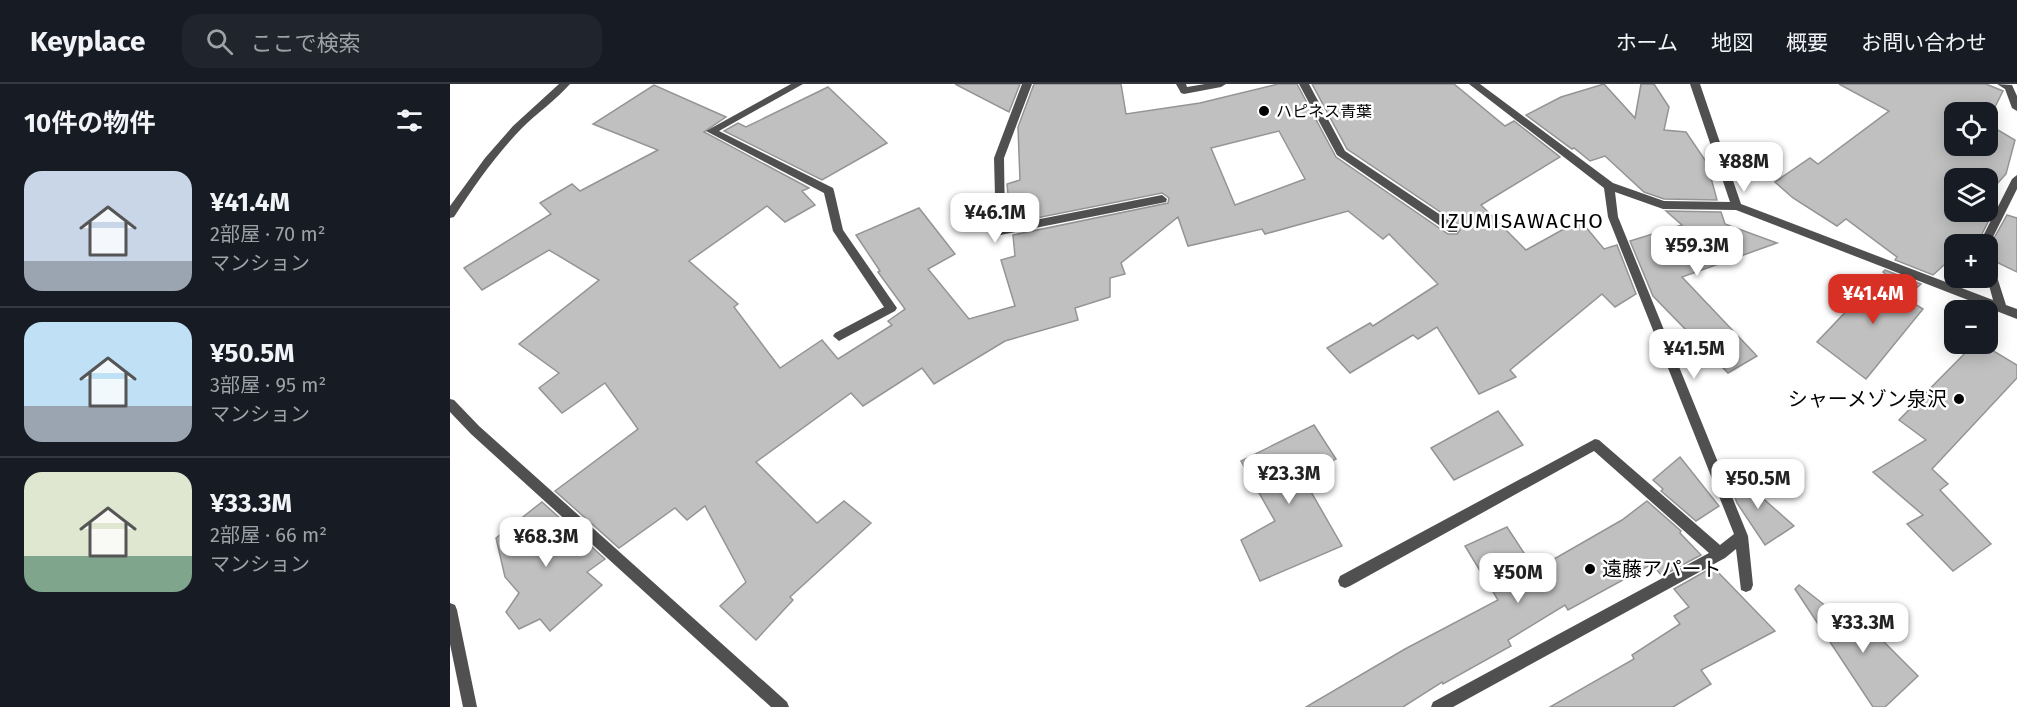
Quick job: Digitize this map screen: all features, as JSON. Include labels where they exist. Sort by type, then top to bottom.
[{"type":"street","points":[[450,214],[473,179],[503,141],[565,84]]},
{"type":"street","points":[[798,84],[711,131],[829,191],[838,231],[891,308],[839,336]]},
{"type":"street","points":[[1027,84],[999,158],[1000,231],[1162,199]]},
{"type":"street","points":[[1181,84],[1184,90],[1221,84]]},
{"type":"street","points":[[1304,84],[1341,153],[1453,229]]},
{"type":"street","points":[[1474,84],[1609,186],[1663,205],[1737,206],[2017,314]]},
{"type":"street","points":[[1695,84],[1737,206]]},
{"type":"street","points":[[2002,84],[2009,87],[2017,108]]},
{"type":"street","points":[[1989,234],[2017,178]]},
{"type":"street","points":[[1609,186],[1613,217],[1741,536],[1746,585]]},
{"type":"street","points":[[1995,288],[2001,307]]},
{"type":"street","points":[[450,404],[484,438],[782,707]]},
{"type":"street","points":[[1345,581],[1595,444],[1720,554]]},
{"type":"street","points":[[1438,707],[1720,554],[1741,536]]},
{"type":"street","points":[[450,610],[470,707]]},
{"type":"building","points":[[955,84],[1020,84],[1009,112]]},
{"type":"building","points":[[1034,84],[1121,84],[1126,114],[1200,103],[1278,84],[1297,84],[1336,157],[1448,234],[1457,234],[1460,230],[1458,224],[1347,149],[1312,84],[1454,84],[1505,126],[1514,121],[1560,157],[1481,205],[1526,250],[1580,220],[1604,249],[1617,245],[1636,294],[1615,307],[1602,294],[1510,370],[1516,377],[1479,394],[1437,327],[1418,339],[1413,335],[1350,373],[1327,348],[1370,323],[1373,326],[1438,284],[1389,234],[1383,239],[1348,211],[1265,234],[1262,229],[1188,246],[1178,217],[1121,263],[1125,274],[1110,278],[1110,297],[1075,308],[1078,320],[1005,341],[934,384],[922,368],[863,406],[851,393],[756,462],[817,523],[844,501],[871,523],[790,597],[793,600],[756,640],[720,606],[746,582],[705,506],[687,520],[675,508],[619,548],[555,491],[638,429],[605,383],[562,413],[539,388],[559,373],[519,344],[599,280],[549,250],[482,290],[464,268],[551,214],[540,203],[572,184],[580,191],[658,150],[593,124],[654,85],[726,117],[704,132],[809,188],[802,191],[815,205],[785,222],[767,206],[689,261],[738,304],[734,307],[780,368],[822,340],[838,359],[892,325],[888,321],[905,309],[878,272],[880,271],[856,235],[919,208],[955,254],[928,269],[969,319],[1015,306],[1001,260],[1015,256],[1013,235],[1168,203],[1169,198],[1162,193],[1011,223],[1007,184],[1020,180],[1018,127]],"holes":[[[1279,131],[1305,179],[1235,205],[1211,148]]]},
{"type":"building","points":[[1604,84],[1635,118],[1641,84],[1654,84],[1669,107],[1664,130],[1686,132],[1707,163],[1717,200],[1664,199],[1644,192],[1605,156],[1590,161],[1526,115],[1561,97]]},
{"type":"building","points":[[1839,84],[1986,84],[2003,91],[1998,102],[1944,102],[1944,156],[1998,156],[1998,130],[2015,140],[2006,174],[1998,183],[1998,168],[1944,168],[1944,222],[1988,222],[1982,234],[1944,234],[1944,265],[1933,275],[1895,260],[1897,257],[1846,219],[1837,226],[1793,198],[1775,182],[1810,158],[1818,164],[1889,111]]},
{"type":"building","points":[[828,87],[887,143],[822,180],[724,131],[738,123],[746,127]]},
{"type":"building","points":[[1666,211],[1721,212],[1725,224],[1777,243],[1682,277],[1757,356],[1728,373],[1653,296],[1630,241],[1682,225]]},
{"type":"building","points":[[2007,215],[2017,218],[2017,272],[1998,263],[1996,234]]},
{"type":"building","points":[[1885,270],[1921,284],[1905,298],[1923,309],[1866,379],[1817,342],[1876,280],[1907,292],[1883,272]]},
{"type":"building","points":[[1964,354],[1998,354],[2017,365],[2017,378],[1932,469],[1948,484],[1940,490],[1991,544],[1953,571],[1907,524],[1923,515],[1873,472],[1926,440],[1899,420]]},
{"type":"building","points":[[1498,411],[1523,445],[1454,480],[1431,448]]},
{"type":"building","points":[[1314,425],[1336,459],[1302,476],[1342,546],[1260,581],[1241,540],[1275,521],[1241,461]]},
{"type":"building","points":[[1680,457],[1719,506],[1696,521],[1661,491],[1663,489],[1653,480]]},
{"type":"building","points":[[1722,462],[1794,526],[1765,545],[1737,503]]},
{"type":"building","points":[[1647,501],[1681,531],[1680,533],[1701,555],[1662,576],[1652,564],[1568,610],[1565,605],[1508,640],[1511,646],[1443,684],[1442,682],[1403,707],[1306,707],[1405,649],[1498,600],[1465,546],[1507,527],[1535,570],[1622,520]]},
{"type":"building","points":[[542,502],[605,559],[587,572],[602,585],[550,631],[540,619],[519,629],[506,612],[519,593],[505,577],[496,538]]},
{"type":"building","points":[[1713,567],[1775,631],[1701,670],[1711,684],[1673,707],[1550,707],[1634,659],[1632,655],[1680,624],[1674,616],[1689,607],[1674,589]]},
{"type":"building","points":[[1799,585],[1855,629],[1863,621],[1918,676],[1885,707],[1873,707],[1795,589]]},
{"type":"place","name":"ハピネス青葉","points":[[1264,111]]},
{"type":"place","name":"シャーメゾン泉沢","points":[[1959,399]]},
{"type":"place","name":"遠藤アパート","points":[[1590,569]]},
{"type":"district","name":"IZUMISAWACHO","points":[[1522,221]]}]
